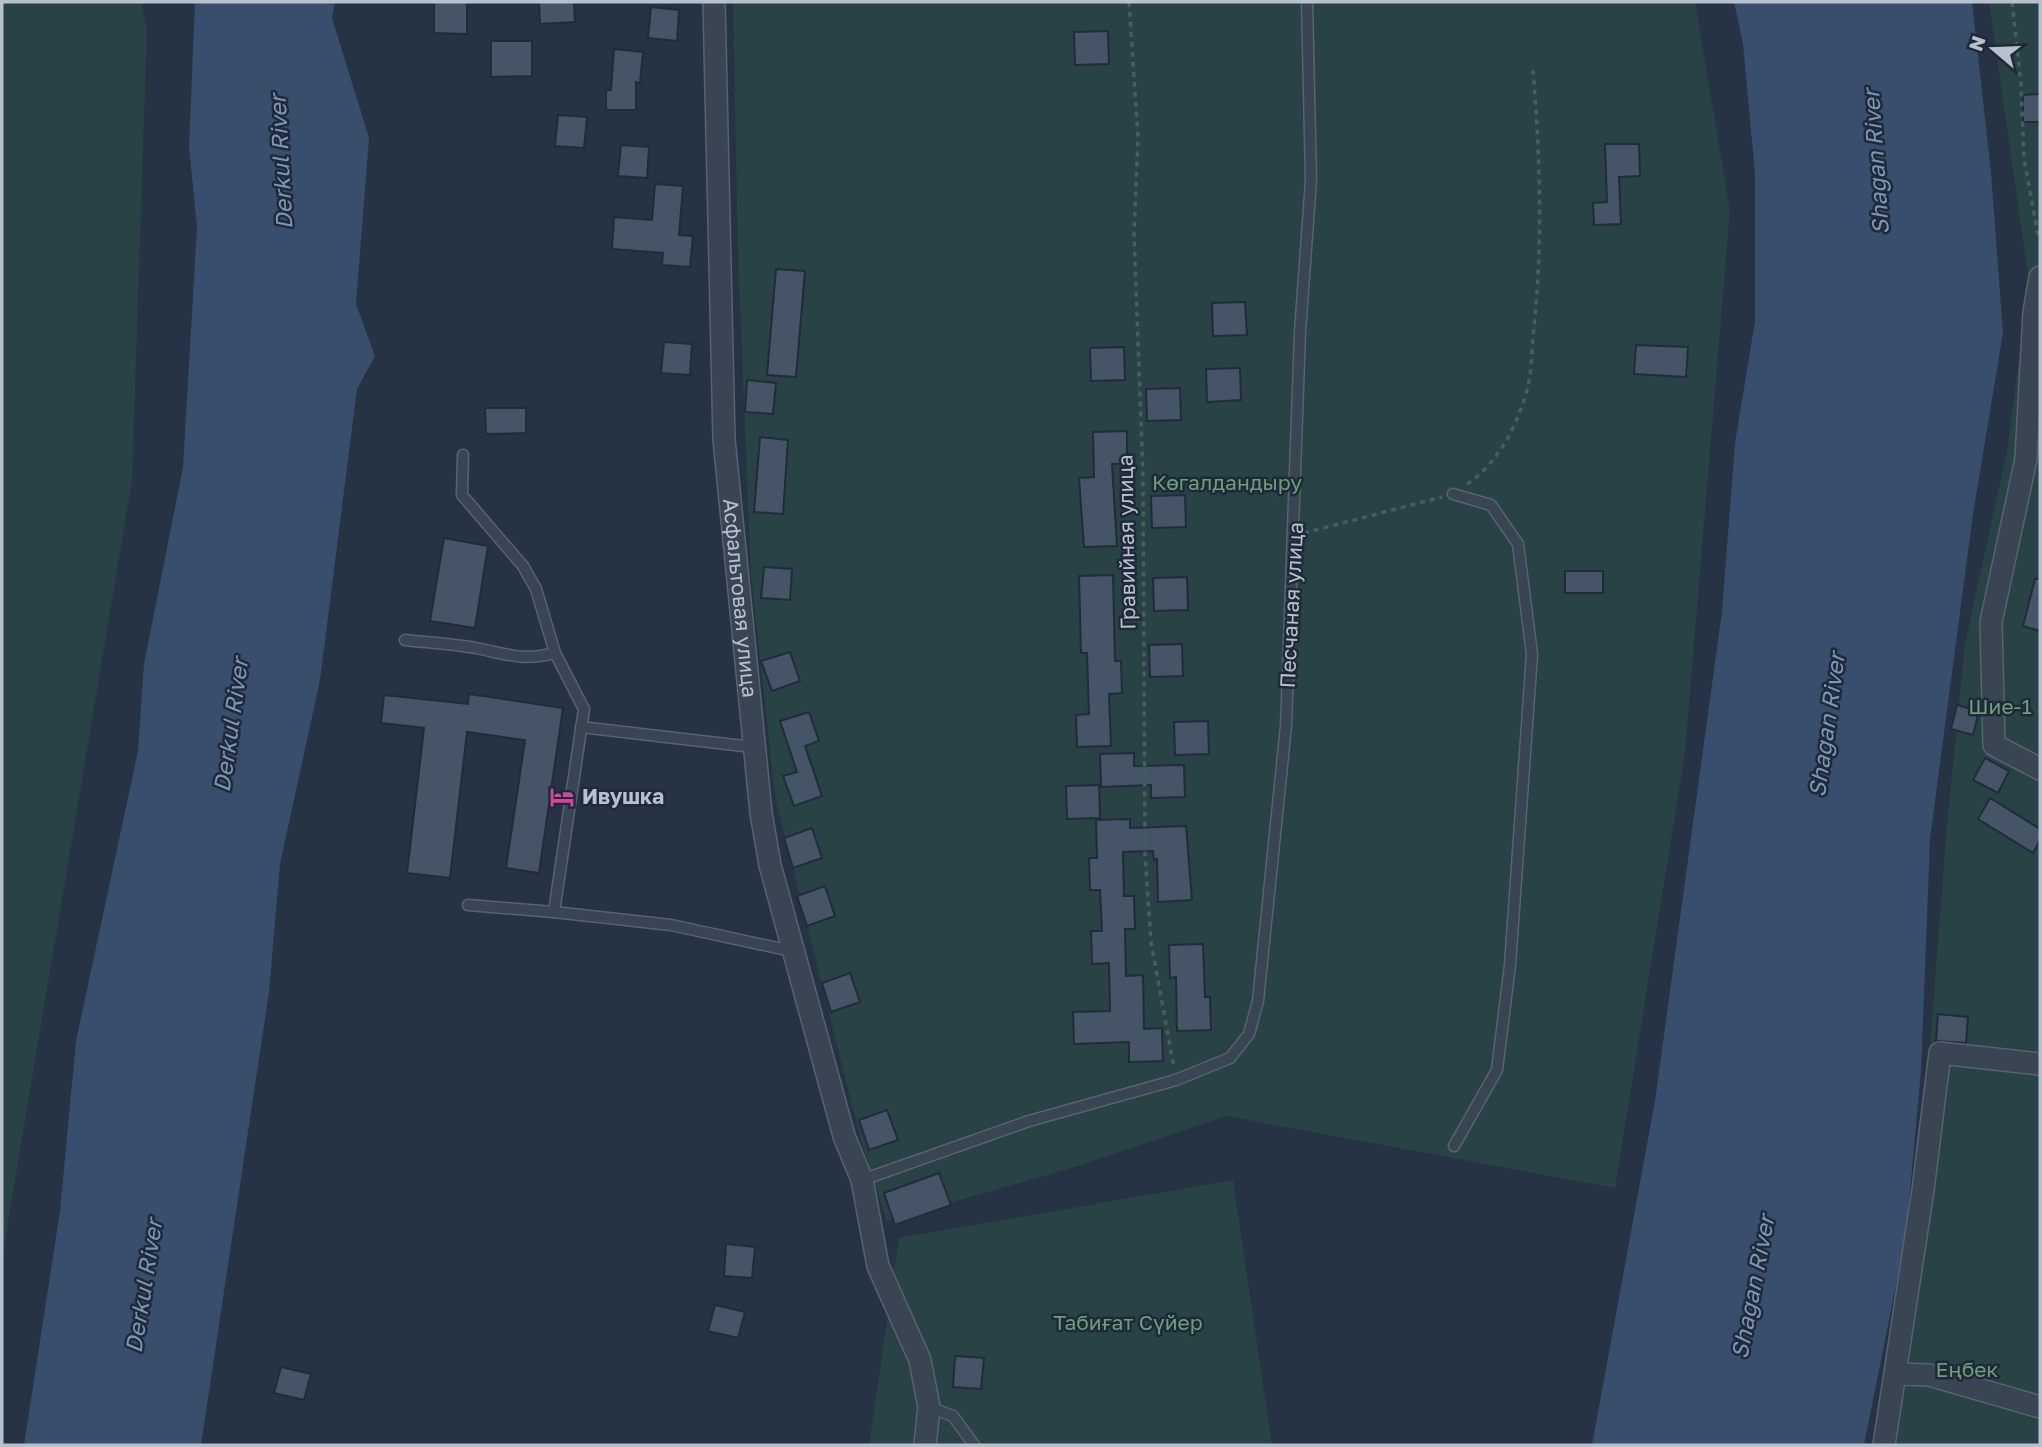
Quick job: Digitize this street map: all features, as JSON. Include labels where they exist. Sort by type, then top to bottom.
[{"type":"street","name":"Асфальтовая улица","points":[[713,2],[724,439],[752,747],[770,865],[796,952],[844,1136],[862,1180],[877,1266],[920,1360],[929,1407],[925,1445]]},
{"type":"street","points":[[2040,277],[2034,312],[2026,459],[1991,622],[1994,745],[2040,769]]},
{"type":"street","points":[[1884,1445],[1940,1053],[2040,1064]]},
{"type":"street","points":[[1896,1374],[1929,1376],[2040,1407]]},
{"type":"lane","name":"Песчаная улица","points":[[862,1180],[1029,1121],[1176,1080],[1230,1058],[1249,1034],[1258,1001],[1286,726],[1295,537],[1300,332],[1311,180],[1307,2]]},
{"type":"lane","points":[[463,455],[462,495],[523,566],[536,589],[555,653],[584,709],[554,912]]},
{"type":"lane","points":[[1453,494],[1491,505],[1518,544],[1532,654],[1510,965],[1497,1070],[1454,1146]]},
{"type":"lane","points":[[405,640],[480,649],[511,658],[555,653]]},
{"type":"lane","points":[[581,727],[752,747]]},
{"type":"lane","points":[[468,905],[671,925],[796,952]]},
{"type":"lane","points":[[929,1407],[953,1416],[974,1445]]},
{"type":"path","name":"Гравийная улица","points":[[1129,2],[1138,137],[1134,235],[1143,476],[1145,855],[1151,942],[1176,1080]]},
{"type":"path","points":[[2012,2],[2024,159],[2039,240]]},
{"type":"path","points":[[1295,537],[1453,494],[1475,479],[1511,435],[1528,385],[1539,281],[1539,143],[1533,69]]},
{"type":"green space","points":[[2,2],[141,2],[147,28],[132,480],[2,1259]]},
{"type":"green space","name":"Көгалдандыру","points":[[733,2],[1695,2],[1730,210],[1685,753],[1615,1188],[1226,1116],[1075,1167],[887,1221],[861,1141],[775,796],[751,575],[738,256]]},
{"type":"green space","name":"Еңбек","points":[[1989,2],[2040,2],[2040,1445],[1875,1445],[1920,1173],[1946,835],[1965,644],[2007,451],[2029,283]]},
{"type":"green space","name":"Табиғат Сүйер","points":[[1233,1180],[1272,1445],[869,1445],[899,1238]]},
{"type":"water","name":"Derkul River","points":[[195,2],[335,2],[332,18],[369,138],[356,304],[375,356],[357,389],[320,680],[280,864],[269,992],[201,1445],[24,1445],[60,1211],[76,1041],[138,751],[144,664],[183,467],[197,227],[189,147]]},
{"type":"water","name":"Shagan River","points":[[1734,2],[1972,2],[1991,172],[2003,333],[1973,514],[1930,839],[1921,1071],[1906,1235],[1864,1445],[1592,1445],[1655,1101],[1722,611],[1735,443],[1755,321],[1755,173],[1743,44]]},
{"type":"building","points":[[434,2],[467,2],[467,34],[434,33]]},
{"type":"building","points":[[539,2],[574,2],[575,22],[540,24]]},
{"type":"building","points":[[651,7],[679,10],[677,41],[648,38]]},
{"type":"building","points":[[1108,31],[1109,64],[1075,65],[1074,32]]},
{"type":"building","points":[[491,41],[532,41],[532,76],[491,77]]},
{"type":"building","points":[[614,49],[643,52],[640,83],[636,82],[636,110],[606,110],[606,90],[611,90]]},
{"type":"building","points":[[2040,94],[2040,122],[2023,122],[2023,95]]},
{"type":"building","points":[[558,115],[587,117],[584,148],[555,146]]},
{"type":"building","points":[[1605,144],[1639,144],[1640,176],[1619,177],[1621,224],[1594,225],[1593,203],[1607,202]]},
{"type":"building","points":[[621,145],[649,147],[647,178],[618,176]]},
{"type":"building","points":[[655,184],[683,186],[679,235],[693,236],[690,267],[662,265],[663,253],[612,249],[614,217],[652,220]]},
{"type":"building","points":[[776,269],[805,271],[796,377],[767,375]]},
{"type":"building","points":[[1245,302],[1247,335],[1213,336],[1212,303]]},
{"type":"building","points":[[664,342],[692,344],[690,375],[661,373]]},
{"type":"building","points":[[1636,345],[1688,347],[1686,377],[1634,374]]},
{"type":"building","points":[[1124,347],[1125,380],[1091,381],[1090,348]]},
{"type":"building","points":[[1240,368],[1241,400],[1207,402],[1206,369]]},
{"type":"building","points":[[747,380],[776,383],[773,414],[745,412]]},
{"type":"building","points":[[1180,388],[1181,420],[1147,421],[1146,389]]},
{"type":"building","points":[[485,408],[526,408],[526,433],[486,434]]},
{"type":"building","points":[[1127,431],[1127,464],[1112,464],[1117,546],[1084,547],[1079,478],[1094,477],[1093,432]]},
{"type":"building","points":[[760,437],[788,440],[783,514],[754,512]]},
{"type":"building","points":[[1185,495],[1186,527],[1152,528],[1151,496]]},
{"type":"building","points":[[444,538],[488,546],[475,628],[430,621]]},
{"type":"building","points":[[764,567],[792,569],[790,600],[761,598]]},
{"type":"building","points":[[1565,571],[1603,571],[1603,593],[1565,593]]},
{"type":"building","points":[[1113,575],[1115,661],[1121,661],[1122,693],[1109,694],[1111,746],[1077,747],[1076,715],[1089,714],[1087,653],[1081,653],[1079,576]]},
{"type":"building","points":[[1187,577],[1188,610],[1154,611],[1153,578]]},
{"type":"building","points":[[2035,579],[2040,579],[2040,631],[2023,626]]},
{"type":"building","points":[[1182,644],[1183,676],[1150,677],[1149,645]]},
{"type":"building","points":[[790,652],[800,681],[772,691],[761,661]]},
{"type":"building","points":[[469,694],[563,708],[539,873],[506,868],[525,740],[467,732],[450,878],[407,873],[424,728],[381,723],[384,695],[468,704]]},
{"type":"building","points":[[1957,705],[1979,711],[1973,735],[1951,729]]},
{"type":"building","points":[[809,712],[819,741],[805,746],[822,796],[794,806],[783,776],[797,772],[780,721]]},
{"type":"building","points":[[1208,721],[1209,754],[1175,755],[1174,722]]},
{"type":"building","points":[[1134,753],[1134,766],[1184,765],[1185,797],[1151,798],[1151,785],[1101,787],[1100,754]]},
{"type":"building","points":[[1985,758],[2009,771],[1998,793],[1973,780]]},
{"type":"building","points":[[1099,785],[1100,818],[1067,819],[1066,786]]},
{"type":"building","points":[[1990,798],[2040,829],[2040,840],[2033,853],[1978,819]]},
{"type":"building","points":[[1130,819],[1130,828],[1186,826],[1192,900],[1158,902],[1157,859],[1154,860],[1153,851],[1123,852],[1124,896],[1134,896],[1135,929],[1125,929],[1126,976],[1143,975],[1144,1029],[1162,1028],[1163,1061],[1129,1062],[1129,1042],[1074,1044],[1073,1012],[1110,1011],[1109,963],[1092,964],[1091,931],[1102,931],[1100,890],[1090,890],[1089,858],[1097,858],[1096,820]]},
{"type":"building","points":[[812,828],[822,858],[793,868],[784,838]]},
{"type":"building","points":[[825,886],[835,916],[807,926],[797,896]]},
{"type":"building","points":[[1203,944],[1205,997],[1210,997],[1211,1030],[1177,1031],[1176,977],[1170,978],[1169,945]]},
{"type":"building","points":[[850,973],[860,1002],[831,1012],[822,983]]},
{"type":"building","points":[[1938,1014],[1968,1017],[1966,1043],[1936,1041]]},
{"type":"building","points":[[887,1110],[898,1140],[869,1150],[859,1120]]},
{"type":"building","points":[[939,1173],[951,1205],[895,1225],[884,1193]]},
{"type":"building","points":[[726,1244],[755,1247],[752,1278],[724,1276]]},
{"type":"building","points":[[715,1305],[745,1312],[738,1338],[708,1331]]},
{"type":"building","points":[[955,1356],[984,1358],[981,1389],[953,1387]]},
{"type":"building","points":[[281,1367],[311,1374],[304,1400],[274,1393]]},
{"type":"place","name":"Ивушка","points":[[562,797]]},
{"type":"park label","name":"Шие-1","points":[[2000,707]]}]
